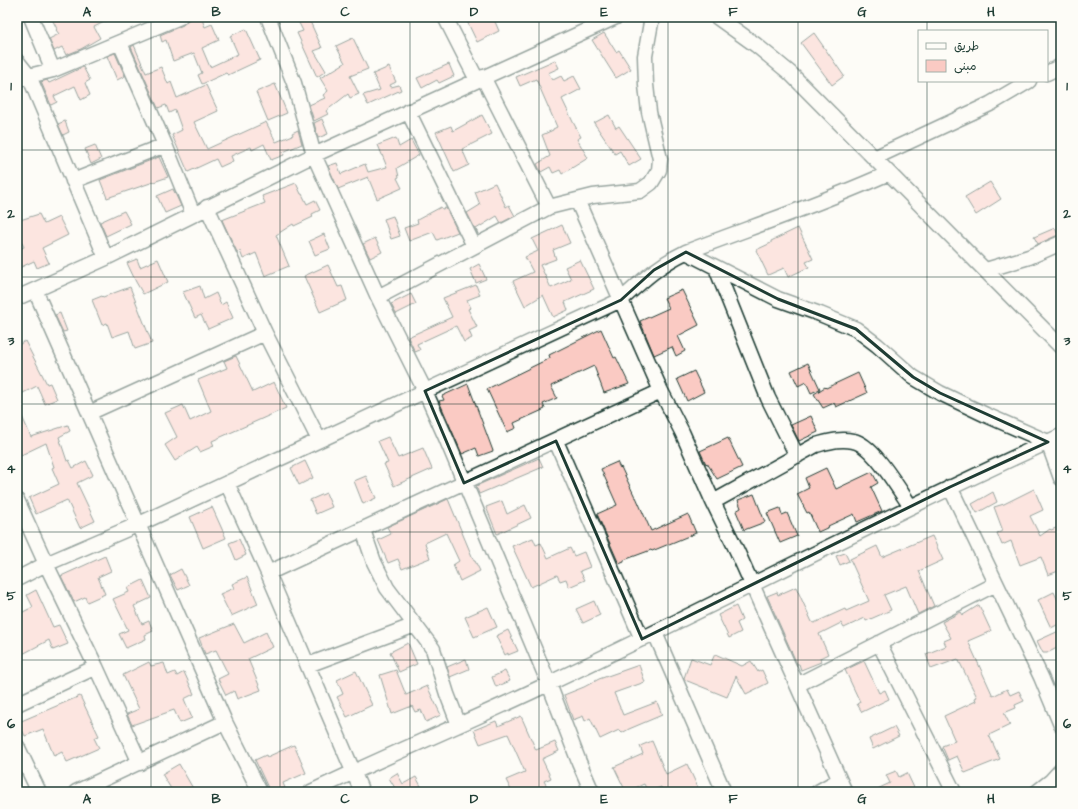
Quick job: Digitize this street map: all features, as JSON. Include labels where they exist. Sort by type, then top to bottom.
[{"type":"street","points":[[31,17],[53,70]]},
{"type":"street","points":[[23,77],[53,70],[180,17]]},
{"type":"street","points":[[268,17],[294,83],[314,155],[378,297],[425,391],[592,792]]},
{"type":"street","points":[[445,17],[549,207]]},
{"type":"street","points":[[17,298],[106,258],[314,155],[616,17]]},
{"type":"street","points":[[378,297],[549,207],[610,194],[640,191],[652,183],[659,170],[660,159],[649,112],[646,85],[645,56],[652,17]]},
{"type":"street","points":[[717,17],[756,44],[790,73],[1061,347]]},
{"type":"street","points":[[120,43],[165,145],[193,214]]},
{"type":"street","points":[[17,61],[23,77],[73,181],[106,258]]},
{"type":"street","points":[[1048,72],[1061,66]]},
{"type":"street","points":[[874,158],[990,104],[1027,82]]},
{"type":"street","points":[[408,111],[474,246]]},
{"type":"street","points":[[73,181],[165,145]]},
{"type":"street","points":[[17,579],[46,564],[139,524],[621,300],[654,270],[670,259],[845,193],[889,174]]},
{"type":"street","points":[[577,200],[661,391],[682,432],[713,502],[753,585],[842,786],[818,792]]},
{"type":"street","points":[[207,207],[265,332],[319,440]]},
{"type":"street","points":[[986,270],[1029,257],[1061,243]]},
{"type":"street","points":[[686,252],[778,299],[856,329],[877,345],[913,377],[940,393],[1048,442],[1061,478]]},
{"type":"street","points":[[716,268],[768,398],[797,456]]},
{"type":"street","points":[[35,290],[225,722],[260,792]]},
{"type":"street","points":[[89,413],[265,332]]},
{"type":"street","points":[[268,573],[464,483],[504,463],[556,441],[661,391]]},
{"type":"street","points":[[311,792],[353,771],[548,684],[950,488],[1061,436]]},
{"type":"street","points":[[713,502],[816,445],[835,440],[854,441],[872,452],[911,507]]},
{"type":"street","points":[[556,441],[642,639]]},
{"type":"street","points":[[227,483],[268,573],[362,792]]},
{"type":"street","points":[[950,488],[1041,677],[1061,725]]},
{"type":"street","points":[[17,500],[140,763]]},
{"type":"street","points":[[363,530],[374,562],[387,588],[433,649],[447,694],[459,725]]},
{"type":"street","points":[[797,685],[996,584]]},
{"type":"street","points":[[308,665],[414,625]]},
{"type":"street","points":[[655,632],[724,792]]},
{"type":"street","points":[[879,643],[954,792]]},
{"type":"street","points":[[17,704],[96,667]]},
{"type":"street","points":[[76,792],[225,722]]},
{"type":"street","points":[[17,746],[39,792]]},
{"type":"street","points":[[1037,792],[1051,781],[1061,770]]},
{"type":"highlighted area","points":[[686,252],[778,299],[856,329],[913,377],[940,393],[1048,442],[950,487],[642,639],[556,441],[464,483],[425,391],[621,300],[654,270]]},
{"type":"building","points":[[51,17],[114,17],[94,27],[100,38],[81,49],[66,55],[62,47],[54,51],[49,39],[59,34]]},
{"type":"building","points":[[195,17],[201,17],[205,27],[212,24],[219,40],[202,48],[210,67],[238,54],[230,36],[246,29],[260,60],[228,75],[226,73],[202,84],[198,75],[202,73],[194,53],[173,61],[166,40],[162,42],[160,35],[183,25],[188,20]]},
{"type":"building","points":[[296,17],[308,17],[322,48],[314,51],[326,71],[317,77],[297,33],[303,31]]},
{"type":"building","points":[[465,17],[493,17],[499,31],[477,42]]},
{"type":"building","points":[[604,33],[616,52],[619,50],[631,69],[616,78],[592,40]]},
{"type":"building","points":[[814,33],[844,76],[832,85],[801,43]]},
{"type":"building","points":[[353,38],[368,69],[350,76],[359,94],[350,98],[348,94],[326,111],[328,114],[314,121],[309,105],[325,98],[323,95],[328,91],[320,78],[345,63],[336,46]]},
{"type":"building","points":[[134,45],[146,73],[161,67],[168,84],[171,82],[177,98],[206,85],[218,111],[194,122],[207,149],[266,122],[276,142],[293,135],[292,133],[298,130],[302,144],[283,152],[284,155],[271,160],[264,144],[252,150],[251,147],[231,156],[233,161],[220,167],[216,159],[188,172],[172,135],[182,130],[175,110],[169,113],[166,105],[158,108],[131,47]]},
{"type":"building","points":[[115,53],[125,76],[117,80],[107,56]]},
{"type":"building","points":[[555,60],[559,68],[548,73],[553,80],[561,76],[564,81],[574,76],[581,89],[562,99],[581,137],[577,139],[588,158],[562,174],[560,170],[553,173],[550,167],[541,172],[537,164],[550,156],[542,135],[557,127],[536,79],[520,86],[516,77]]},
{"type":"building","points":[[449,64],[454,76],[439,83],[437,80],[422,88],[417,78]]},
{"type":"building","points":[[83,67],[90,80],[85,83],[90,95],[81,100],[75,86],[54,96],[57,102],[51,105],[41,82],[47,80],[49,83]]},
{"type":"building","points":[[389,67],[396,82],[390,85],[391,87],[399,85],[401,90],[368,105],[363,95],[380,90],[373,74]]},
{"type":"building","points":[[275,84],[287,113],[268,121],[256,92]]},
{"type":"building","points":[[482,115],[492,134],[462,149],[469,165],[454,172],[436,132],[451,126],[453,131]]},
{"type":"building","points":[[609,115],[616,128],[619,126],[641,159],[629,166],[620,151],[615,154],[594,123]]},
{"type":"building","points":[[322,119],[328,134],[318,138],[314,123]]},
{"type":"building","points":[[65,121],[69,132],[63,135],[58,124]]},
{"type":"building","points":[[396,138],[399,147],[411,140],[419,155],[397,168],[399,177],[397,178],[402,188],[377,199],[368,177],[338,189],[328,166],[337,163],[341,174],[365,164],[368,172],[387,167],[378,145]]},
{"type":"building","points":[[95,145],[101,159],[91,164],[85,149]]},
{"type":"building","points":[[159,157],[168,177],[107,198],[100,180]]},
{"type":"building","points":[[990,182],[1001,199],[976,215],[965,197]]},
{"type":"building","points":[[296,183],[307,204],[315,200],[320,210],[312,214],[313,217],[294,226],[293,224],[276,235],[289,266],[265,276],[256,253],[243,259],[240,251],[237,252],[222,220],[265,203],[262,196]]},
{"type":"building","points":[[495,183],[506,207],[509,205],[515,216],[501,223],[497,216],[476,229],[478,234],[467,213],[480,205],[475,192]]},
{"type":"building","points":[[173,189],[181,206],[165,213],[157,196]]},
{"type":"building","points":[[441,207],[442,209],[446,208],[458,232],[437,240],[433,232],[409,241],[404,228],[418,223],[417,220]]},
{"type":"building","points":[[124,211],[131,224],[106,236],[100,222]]},
{"type":"building","points":[[39,214],[44,224],[59,217],[68,235],[42,248],[49,263],[37,268],[34,261],[17,269],[17,250],[24,247],[17,232],[17,221]]},
{"type":"building","points":[[393,216],[400,236],[391,239],[384,219]]},
{"type":"building","points":[[562,225],[570,243],[553,250],[556,259],[540,265],[551,288],[571,279],[565,267],[580,260],[594,289],[565,302],[568,310],[553,317],[543,295],[525,306],[513,281],[533,272],[525,257],[538,251],[532,239]]},
{"type":"building","points":[[798,228],[813,259],[806,262],[809,267],[788,277],[784,268],[768,275],[756,250]]},
{"type":"building","points":[[1055,228],[1058,235],[1038,244],[1034,237]]},
{"type":"building","points":[[324,234],[330,249],[315,255],[309,241]]},
{"type":"building","points":[[375,238],[382,252],[370,258],[363,244]]},
{"type":"building","points":[[137,259],[140,267],[158,259],[168,282],[143,294],[127,263]]},
{"type":"building","points":[[479,264],[486,279],[476,283],[470,269]]},
{"type":"building","points":[[328,265],[338,287],[342,286],[347,300],[320,312],[304,276]]},
{"type":"building","points":[[476,285],[480,295],[467,300],[471,308],[468,309],[477,327],[469,331],[472,338],[464,342],[456,326],[417,344],[420,350],[415,352],[408,337],[452,317],[443,298]]},
{"type":"building","points":[[200,286],[204,299],[216,293],[221,305],[226,302],[233,318],[208,329],[201,315],[195,318],[183,292]]},
{"type":"building","points":[[130,287],[152,343],[135,349],[129,331],[112,337],[107,323],[102,325],[92,300]]},
{"type":"building","points":[[682,290],[699,325],[678,336],[685,351],[676,356],[672,347],[654,355],[640,321],[669,308],[664,298]]},
{"type":"building","points":[[411,294],[416,304],[396,314],[391,304]]},
{"type":"building","points":[[60,313],[67,331],[63,332],[55,315]]},
{"type":"building","points":[[601,329],[614,358],[616,357],[629,384],[604,393],[594,366],[551,386],[557,398],[543,404],[545,409],[514,423],[516,428],[507,432],[487,389],[550,358],[549,355]]},
{"type":"building","points":[[25,341],[47,384],[50,383],[57,399],[45,404],[37,386],[17,396],[17,346]]},
{"type":"building","points":[[236,356],[253,392],[274,382],[286,408],[212,441],[214,446],[200,452],[197,447],[175,461],[165,445],[177,437],[165,413],[183,405],[190,421],[211,411],[198,380],[227,368],[224,361]]},
{"type":"building","points":[[808,363],[820,389],[811,393],[806,382],[798,386],[791,371]]},
{"type":"building","points":[[694,371],[704,392],[687,401],[677,379]]},
{"type":"building","points":[[858,373],[867,393],[836,407],[834,403],[823,408],[814,394],[825,387],[826,388]]},
{"type":"building","points":[[468,384],[493,451],[479,456],[476,448],[462,454],[439,401],[444,400],[442,396]]},
{"type":"building","points":[[17,405],[31,437],[68,425],[70,431],[59,437],[67,461],[69,460],[73,468],[86,461],[93,475],[77,483],[95,521],[80,528],[67,500],[36,514],[29,498],[59,484],[52,468],[54,467],[46,443],[17,457]]},
{"type":"building","points":[[811,416],[818,432],[799,441],[791,425]]},
{"type":"building","points":[[388,437],[398,458],[423,448],[432,469],[394,486],[384,464],[388,463],[378,441]]},
{"type":"building","points":[[728,438],[742,467],[717,479],[707,463],[706,464],[700,451]]},
{"type":"building","points":[[539,458],[543,467],[479,494],[476,486]]},
{"type":"building","points":[[305,461],[313,478],[299,485],[291,468]]},
{"type":"building","points":[[617,462],[636,497],[651,531],[688,514],[696,533],[652,551],[651,550],[624,560],[624,562],[619,564],[597,514],[617,505],[601,469]]},
{"type":"building","points":[[826,468],[836,489],[872,472],[878,483],[871,487],[882,511],[857,522],[854,514],[818,532],[809,512],[807,513],[797,494],[809,488],[805,478]]},
{"type":"building","points":[[366,476],[376,498],[363,504],[354,481]]},
{"type":"building","points":[[1034,489],[1043,510],[1030,516],[1040,536],[1050,529],[1051,530],[1061,526],[1061,570],[1048,575],[1041,557],[1020,565],[1011,541],[1002,545],[997,533],[1003,531],[994,507],[1004,504]]},
{"type":"building","points":[[993,492],[997,502],[977,513],[972,504]]},
{"type":"building","points":[[326,493],[332,507],[316,514],[310,500]]},
{"type":"building","points":[[754,494],[765,522],[744,530],[736,511],[741,508],[738,500]]},
{"type":"building","points":[[448,499],[474,561],[480,571],[460,581],[453,565],[459,561],[446,533],[425,543],[430,558],[402,569],[398,559],[388,563],[378,540],[391,534],[387,527]]},
{"type":"building","points":[[502,501],[507,514],[525,505],[531,518],[497,534],[486,507]]},
{"type":"building","points":[[212,507],[226,538],[203,548],[190,517]]},
{"type":"building","points":[[780,508],[782,515],[787,513],[797,536],[780,543],[767,513]]},
{"type":"building","points":[[932,536],[943,560],[919,571],[934,606],[918,614],[906,586],[884,595],[891,610],[866,621],[865,618],[844,628],[841,623],[819,634],[828,654],[820,658],[821,662],[801,670],[767,596],[777,592],[778,595],[796,587],[812,622],[814,623],[845,609],[846,611],[869,601],[850,559],[877,546],[882,557]]},
{"type":"building","points":[[533,538],[536,545],[541,543],[548,558],[570,548],[574,556],[584,552],[590,567],[580,571],[585,580],[569,587],[566,579],[560,581],[557,575],[531,587],[512,546]]},
{"type":"building","points":[[239,539],[246,555],[236,560],[229,543]]},
{"type":"building","points":[[845,553],[849,561],[840,565],[836,556]]},
{"type":"building","points":[[105,556],[111,571],[98,577],[105,594],[87,602],[85,597],[74,602],[61,576]]},
{"type":"building","points":[[181,569],[189,585],[178,590],[170,575]]},
{"type":"building","points":[[247,577],[258,604],[231,616],[220,594],[234,588],[232,584]]},
{"type":"building","points":[[143,580],[151,598],[134,606],[142,624],[149,621],[153,631],[145,635],[146,639],[126,648],[119,634],[128,630],[113,599],[129,592],[127,588]]},
{"type":"building","points":[[36,590],[53,627],[59,625],[68,644],[53,650],[49,640],[17,657],[17,615],[33,607],[27,595]]},
{"type":"building","points":[[1054,592],[1061,607],[1061,623],[1051,628],[1038,600]]},
{"type":"building","points":[[594,601],[600,615],[583,623],[576,609]]},
{"type":"building","points":[[979,605],[991,631],[968,641],[993,696],[1007,689],[1010,695],[1019,691],[1024,701],[1015,705],[1016,708],[1004,713],[1010,725],[989,735],[1000,759],[965,773],[957,756],[948,760],[942,746],[955,741],[944,716],[976,701],[975,698],[977,697],[958,659],[931,669],[926,654],[946,646],[944,641],[951,638],[942,622],[961,612],[963,615]]},
{"type":"building","points":[[736,606],[742,620],[737,623],[741,632],[729,638],[718,615]]},
{"type":"building","points":[[488,607],[497,627],[474,637],[465,617]]},
{"type":"building","points":[[234,624],[244,643],[266,632],[273,647],[248,659],[261,690],[237,699],[234,691],[226,695],[218,679],[228,674],[216,650],[205,654],[199,638]]},
{"type":"building","points":[[508,630],[518,651],[505,655],[496,636]]},
{"type":"building","points":[[1061,630],[1061,646],[1047,653],[1043,653],[1037,641]]},
{"type":"building","points":[[408,643],[417,664],[399,672],[390,652]]},
{"type":"building","points":[[715,654],[742,666],[751,661],[758,672],[762,670],[768,683],[746,694],[736,676],[727,697],[685,680],[684,678],[691,658],[710,665]]},
{"type":"building","points":[[466,659],[469,669],[450,677],[447,667]]},
{"type":"building","points":[[864,661],[879,693],[885,690],[889,699],[862,712],[857,704],[860,702],[845,670]]},
{"type":"building","points":[[149,662],[151,666],[164,663],[168,675],[175,672],[177,676],[184,672],[194,694],[184,699],[192,718],[180,723],[174,710],[132,725],[127,714],[139,709],[123,675]]},
{"type":"building","points":[[639,665],[645,682],[614,693],[623,715],[657,702],[662,715],[622,733],[619,730],[600,739],[590,718],[585,721],[583,716],[573,720],[564,695],[599,679]]},
{"type":"building","points":[[396,670],[406,695],[427,686],[441,715],[426,722],[421,710],[415,712],[412,706],[392,714],[380,675]]},
{"type":"building","points":[[356,671],[372,705],[347,717],[337,697],[343,694],[337,680]]},
{"type":"building","points":[[505,671],[510,681],[496,687],[492,677]]},
{"type":"building","points":[[80,696],[99,736],[94,738],[99,748],[67,762],[62,752],[54,756],[43,729],[25,736],[19,722]]},
{"type":"building","points":[[521,716],[536,750],[555,742],[559,751],[542,759],[551,778],[544,781],[550,792],[512,792],[506,780],[525,772],[508,734],[480,744],[474,730],[496,721],[498,726]]},
{"type":"building","points":[[894,727],[899,736],[873,749],[869,739]]},
{"type":"building","points":[[652,741],[666,774],[687,764],[700,792],[663,792],[661,787],[648,792],[644,784],[626,792],[614,767],[643,754],[640,746]]},
{"type":"building","points":[[294,745],[306,773],[283,783],[285,788],[275,792],[270,792],[255,760],[266,755],[267,757]]},
{"type":"building","points":[[179,764],[195,792],[173,792],[162,774]]},
{"type":"building","points":[[896,771],[899,777],[907,773],[916,792],[871,792],[890,783],[886,775]]},
{"type":"building","points":[[397,773],[403,784],[416,777],[421,786],[417,788],[419,792],[387,792],[395,788],[389,778]]}]
